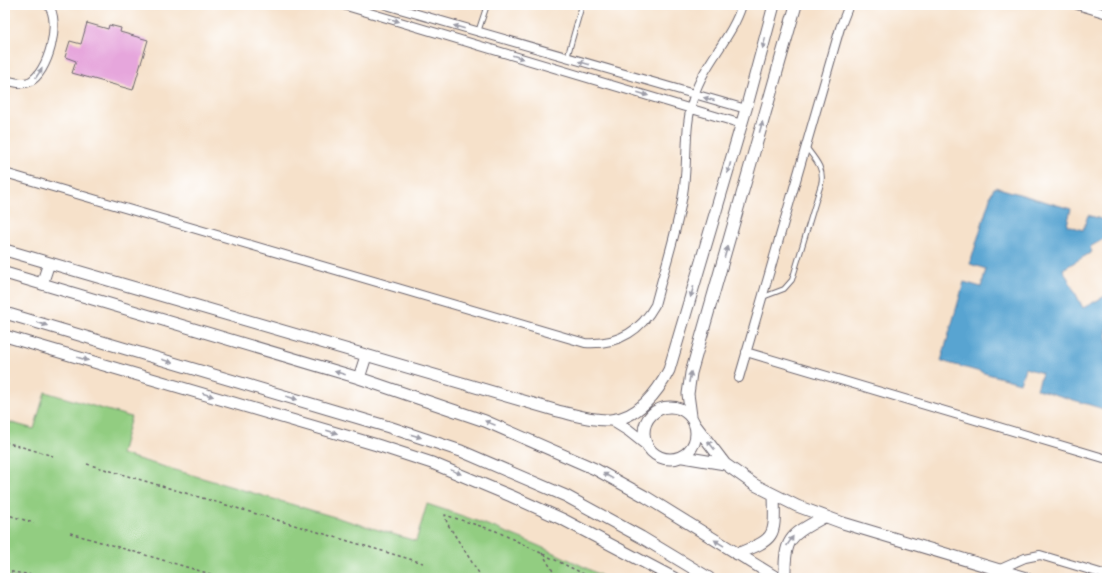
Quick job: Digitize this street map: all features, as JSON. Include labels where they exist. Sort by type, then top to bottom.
[{"type":"street","points":[[5,80],[16,83],[26,83],[34,80],[40,73],[49,52],[54,24],[54,14],[48,5]]},
{"type":"street","points":[[343,5],[742,124]]},
{"type":"street","points":[[386,5],[407,8],[478,32],[746,109]]},
{"type":"street","points":[[5,174],[585,343],[603,343],[620,339],[635,330],[655,305],[683,196],[690,108],[694,95],[708,67],[733,27],[742,5]]},
{"type":"street","points":[[5,250],[565,413],[597,419],[612,420],[630,413],[646,402],[663,382],[670,365],[742,124],[774,5]]},
{"type":"street","points":[[796,5],[691,372],[688,394],[691,416],[696,426],[725,464],[774,495],[824,517],[1026,578]]},
{"type":"street","points":[[739,378],[840,28],[849,5]]},
{"type":"street","points":[[1077,5],[1107,14]]},
{"type":"street","points":[[42,284],[49,263]]},
{"type":"street","points":[[5,273],[359,378],[485,421],[568,456],[646,497],[777,578]]},
{"type":"street","points":[[5,313],[389,427],[461,451],[566,496],[641,536],[709,578]]},
{"type":"street","points":[[5,336],[377,445],[432,463],[538,508],[674,578]]},
{"type":"street","points":[[746,352],[1107,459]]},
{"type":"street","points":[[359,378],[366,356]]},
{"type":"street","points":[[646,402],[655,412]]},
{"type":"street","points":[[647,445],[644,428],[649,417],[655,412],[664,408],[675,407],[691,416]]},
{"type":"street","points":[[612,420],[628,430],[660,457],[671,460],[683,456],[695,444],[696,426]]},
{"type":"street","points":[[683,456],[725,464]]},
{"type":"street","points":[[737,554],[764,543],[771,536],[774,527],[774,495]]},
{"type":"street","points":[[785,578],[785,553],[788,543],[799,531],[824,517]]},
{"type":"street","points":[[998,570],[1025,558],[1040,555],[1104,574],[1107,566]]},
{"type":"lane","points":[[478,32],[487,5]]},
{"type":"lane","points":[[566,58],[582,5]]},
{"type":"lane","points":[[762,297],[784,289],[792,280],[822,180],[821,168],[806,146]]},
{"type":"path","points":[[5,442],[53,456]]},
{"type":"path","points":[[87,464],[423,562]]},
{"type":"path","points":[[5,514],[34,523]]},
{"type":"path","points":[[482,578],[447,523],[445,516],[496,531],[592,578]]},
{"type":"path","points":[[70,533],[224,578]]},
{"type":"path","points":[[542,553],[557,578]]},
{"type":"path","points":[[5,571],[33,575]]},
{"type":"green space","points":[[45,392],[131,417],[121,454],[416,541],[427,504],[518,537],[606,578],[5,578],[5,421],[34,429]]},
{"type":"water","points":[[995,187],[1071,209],[1067,225],[1083,230],[1088,215],[1107,221],[1107,237],[1090,247],[1092,252],[1063,269],[1083,308],[1107,295],[1107,410],[1037,389],[1042,373],[1025,368],[1020,383],[941,361],[964,282],[981,287],[986,269],[970,264],[992,191]]},
{"type":"building","points":[[87,23],[108,29],[109,25],[121,28],[120,32],[148,40],[133,90],[72,73],[76,61],[65,57],[70,41],[81,44]]}]
